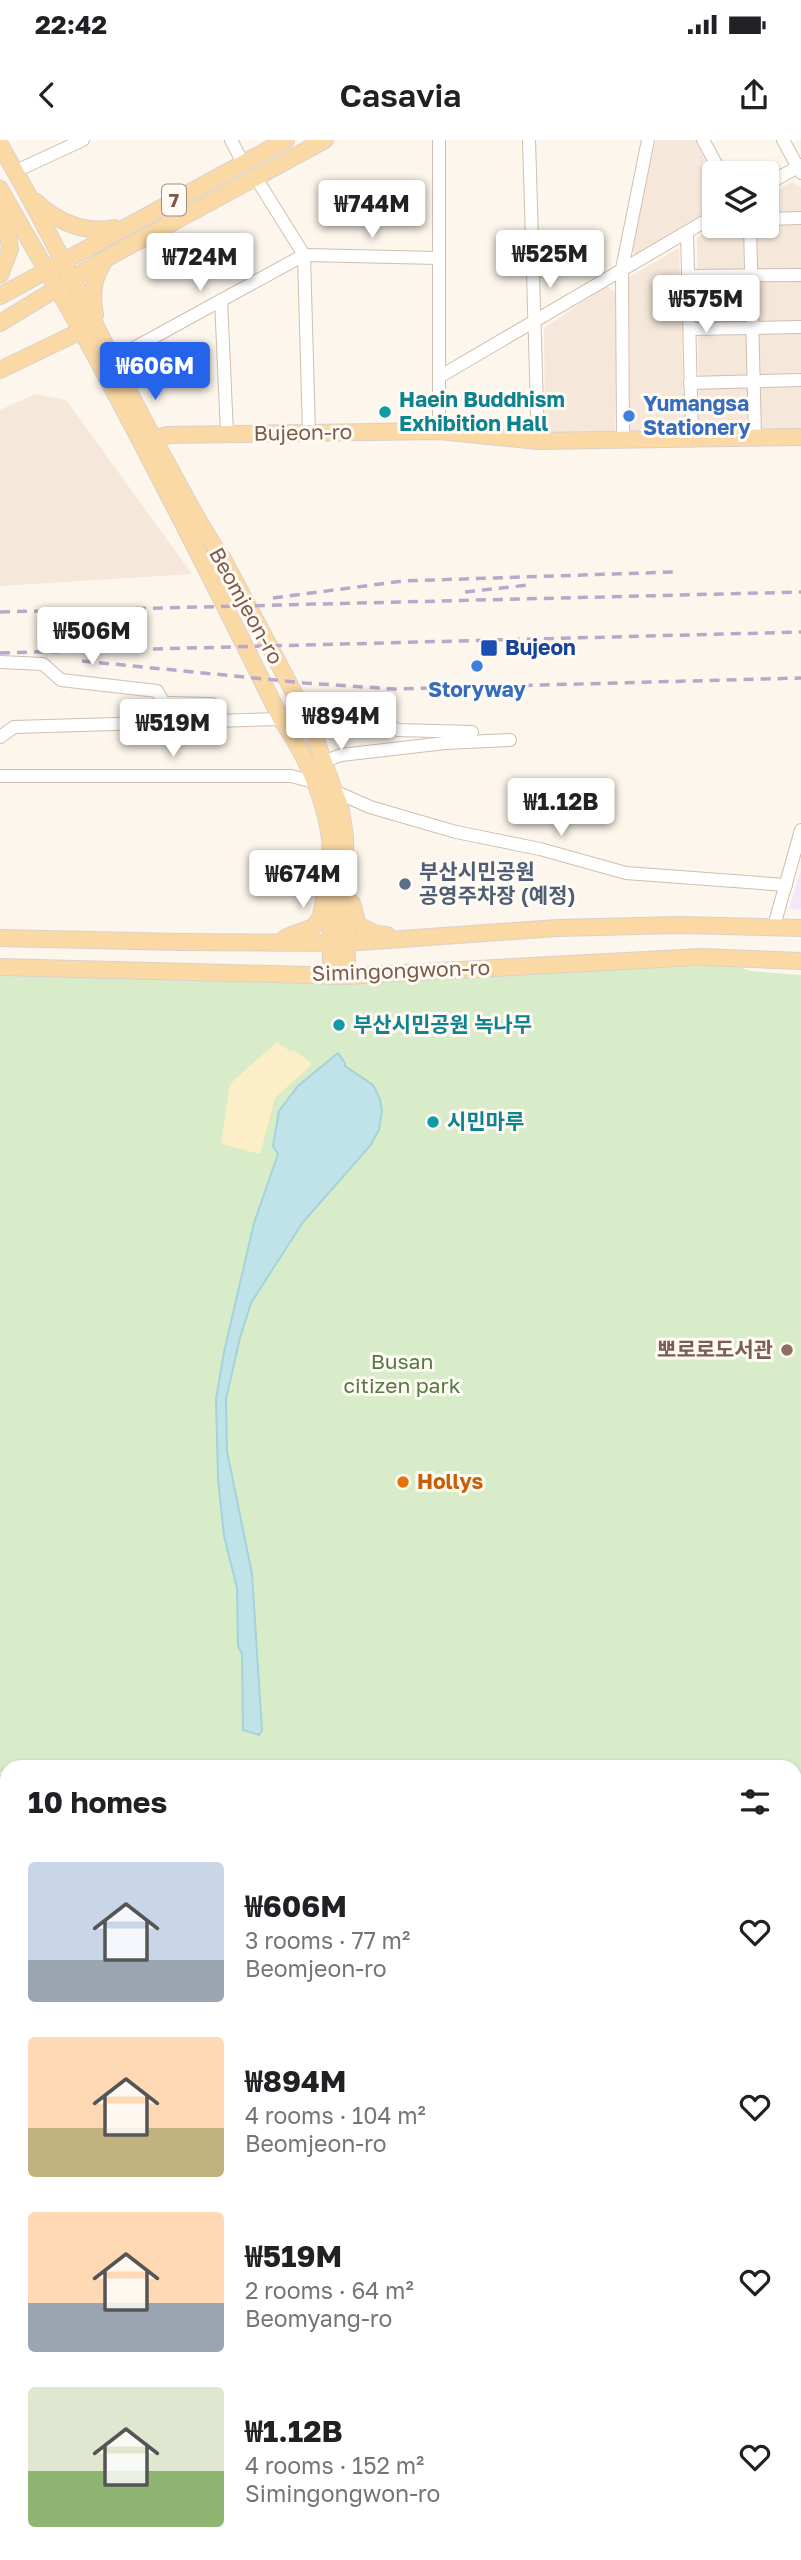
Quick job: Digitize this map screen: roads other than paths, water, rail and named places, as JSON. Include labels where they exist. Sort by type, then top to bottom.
[{"type":"main road","name":"7","points":[[0,296],[286,140]]},
{"type":"main road","name":"7","points":[[0,323],[105,259],[325,140]]},
{"type":"main road","name":"Beomjeon-ro","points":[[0,145],[64,260],[202,558],[281,719],[295,738],[314,782],[330,838],[330,881],[338,943],[339,976]]},
{"type":"main road","name":"Beomjeon-ro","points":[[0,189],[81,331],[223,559],[309,721],[341,810],[345,837],[346,888],[338,943]]},
{"type":"main road","points":[[0,189],[9,249],[0,275]]},
{"type":"main road","points":[[28,194],[55,217],[82,228],[102,230],[127,225]]},
{"type":"main road","points":[[99,334],[91,297],[93,283],[105,259]]},
{"type":"main road","points":[[0,370],[81,331]]},
{"type":"main road","name":"Bujeon-ro","points":[[148,441],[167,435],[439,431],[538,441],[801,437]]},
{"type":"main road","points":[[277,943],[290,935],[304,933],[315,925],[322,914],[324,894],[330,881]]},
{"type":"main road","points":[[346,888],[358,925],[376,934],[403,940]]},
{"type":"main road","name":"Simingongwon-ro","points":[[0,938],[338,943],[557,928],[679,925],[801,928]]},
{"type":"main road","name":"Simingongwon-ro","points":[[0,967],[339,976],[701,957],[801,961]]},
{"type":"street","points":[[16,171],[83,140]]},
{"type":"street","points":[[231,140],[243,163]]},
{"type":"street","points":[[529,140],[538,441]]},
{"type":"street","points":[[623,440],[622,270],[648,140]]},
{"type":"street","points":[[703,140],[714,161]]},
{"type":"street","points":[[779,179],[800,169],[783,140]]},
{"type":"street","points":[[438,143],[439,431]]},
{"type":"street","points":[[256,177],[304,256],[309,433]]},
{"type":"street","points":[[779,219],[801,218]]},
{"type":"street","points":[[439,377],[702,223]]},
{"type":"street","points":[[687,232],[692,439]]},
{"type":"street","points":[[750,238],[755,438]]},
{"type":"street","points":[[112,360],[304,256],[439,258]]},
{"type":"street","points":[[689,276],[801,275]]},
{"type":"street","points":[[221,300],[227,434]]},
{"type":"street","points":[[690,329],[801,327]]},
{"type":"street","points":[[690,383],[801,380]]},
{"type":"street","points":[[0,662],[43,664],[61,680],[157,691],[164,704],[164,723]]},
{"type":"street","points":[[164,704],[212,704],[221,721]]},
{"type":"street","points":[[0,737],[13,727],[281,719]]},
{"type":"street","points":[[309,721],[377,720],[398,730],[472,732]]},
{"type":"street","points":[[325,761],[341,755],[445,743],[510,740]]},
{"type":"street","points":[[0,776],[291,776],[314,782],[370,807],[456,832],[540,849],[626,873],[786,885]]},
{"type":"street","points":[[775,926],[801,830]]},
{"type":"water","points":[[338,1053],[345,1066],[373,1085],[382,1111],[379,1130],[370,1146],[303,1222],[251,1303],[226,1399],[227,1451],[252,1574],[262,1731],[259,1735],[243,1730],[242,1654],[238,1646],[237,1588],[224,1536],[218,1478],[216,1399],[254,1223],[278,1154],[273,1146],[279,1111],[298,1086]]},
{"type":"railway","points":[[273,598],[403,581],[673,572]]},
{"type":"railway","points":[[465,592],[528,585]]},
{"type":"railway","points":[[0,612],[801,592]]},
{"type":"railway","points":[[0,653],[801,632]]},
{"type":"railway","points":[[82,661],[394,689],[801,678]]},
{"type":"place","name":"Haein Buddhism Exhibition Hall","points":[[385,412]]},
{"type":"place","name":"Yumangsa Stationery","points":[[629,416]]},
{"type":"place","name":"Bujeon","points":[[489,648]]},
{"type":"place","name":"Storyway","points":[[477,666]]},
{"type":"place","name":"부산시민공원 공영주차장 (예정)","points":[[405,884]]},
{"type":"place","name":"부산시민공원 녹나무","points":[[339,1025]]},
{"type":"place","name":"시민마루","points":[[433,1122]]},
{"type":"place","name":"뽀로로도서관","points":[[787,1350]]},
{"type":"place","name":"Hollys","points":[[403,1482]]},
{"type":"park label","name":"Busan citizen park","points":[[402,1374]]}]
